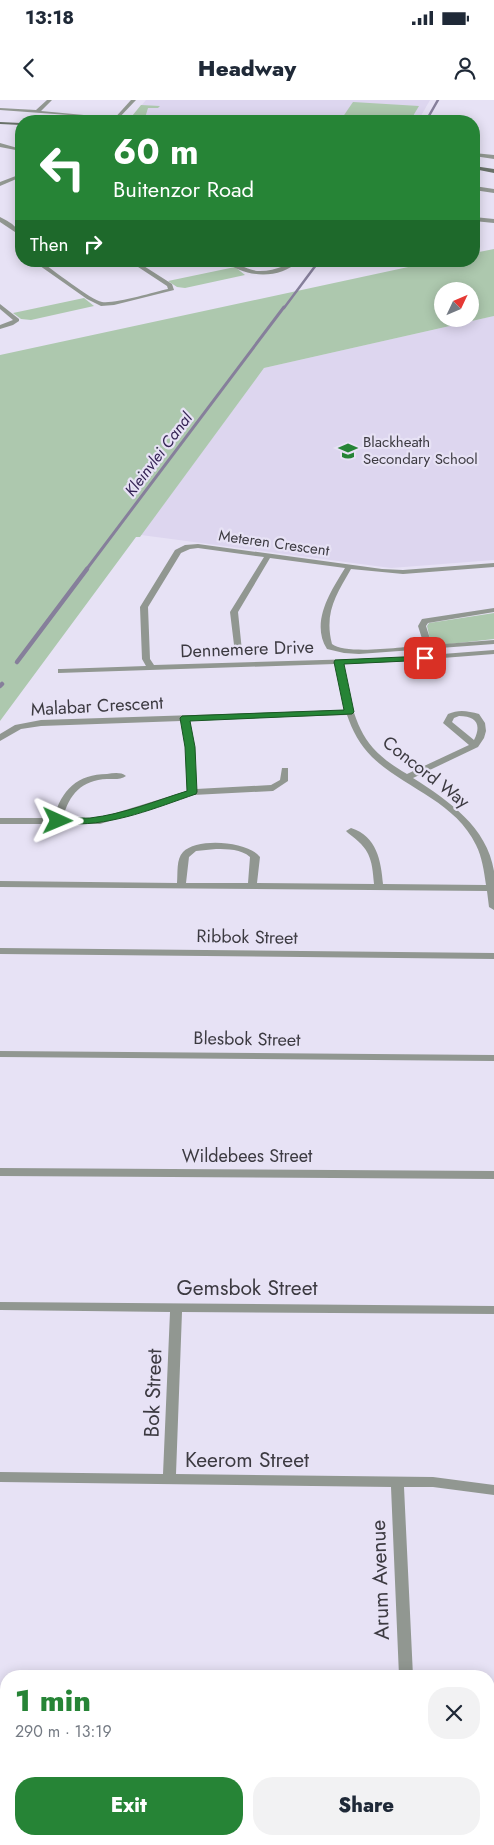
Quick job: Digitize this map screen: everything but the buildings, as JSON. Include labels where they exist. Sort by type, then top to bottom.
[{"type":"street","points":[[38,111],[50,100]]},
{"type":"street","points":[[120,115],[134,100]]},
{"type":"street","points":[[0,108],[82,114]]},
{"type":"street","points":[[0,123],[15,124]]},
{"type":"street","points":[[0,145],[15,149]]},
{"type":"street","points":[[480,156],[494,157]]},
{"type":"street","points":[[480,169],[494,171]]},
{"type":"street","points":[[0,184],[15,178]]},
{"type":"street","points":[[480,189],[494,191]]},
{"type":"street","points":[[0,219],[15,230]]},
{"type":"street","points":[[480,220],[494,221]]},
{"type":"street","points":[[44,267],[88,298],[101,304],[171,290],[170,285],[142,267]]},
{"type":"street","points":[[237,267],[241,270],[256,273],[287,267]]},
{"type":"street","points":[[0,306],[16,320],[11,324],[0,327]]},
{"type":"street","name":"Meteren Crescent","points":[[152,668],[146,659],[144,608],[154,589],[180,551],[188,547],[198,546],[392,572],[494,565]]},
{"type":"street","points":[[238,652],[234,612],[268,556]]},
{"type":"street","name":"Dennemere Drive","points":[[349,567],[326,609],[324,617],[330,647],[351,651],[428,648],[494,642]]},
{"type":"street","points":[[428,648],[422,626],[425,621],[494,610]]},
{"type":"street","name":"Dennemere Drive","points":[[61,671],[339,662],[450,657],[494,652]]},
{"type":"street","name":"Concord Way","points":[[339,662],[349,712],[356,730],[366,745],[378,759],[443,802],[462,818],[477,838],[486,857],[494,907]]},
{"type":"street","name":"Malabar Crescent","points":[[0,738],[18,727],[41,723],[349,712]]},
{"type":"street","points":[[185,718],[190,747],[192,792]]},
{"type":"street","points":[[407,778],[474,745]]},
{"type":"street","points":[[0,821],[87,822],[112,818],[192,792],[273,788],[284,781],[285,770]]},
{"type":"street","points":[[58,821],[64,803],[79,782],[93,777],[122,776]]},
{"type":"street","points":[[351,831],[363,839],[376,855],[379,888]]},
{"type":"street","points":[[182,886],[184,857],[187,853],[199,847],[216,847],[241,848],[253,853],[255,857],[252,886]]},
{"type":"street","points":[[0,884],[491,888]]},
{"type":"street","name":"Ribbok Street","points":[[0,952],[494,956]]},
{"type":"street","name":"Blesbok Street","points":[[0,1054],[494,1058]]},
{"type":"street","name":"Wildebees Street","points":[[0,1172],[494,1175]]},
{"type":"street","name":"Gemsbok Street","points":[[0,1306],[494,1310]]},
{"type":"street","name":"Bok Street","points":[[169,1480],[176,1307]]},
{"type":"street","name":"Keerom Street","points":[[0,1477],[397,1481],[459,1484],[494,1490]]},
{"type":"street","name":"Arum Avenue","points":[[397,1481],[406,1670]]},
{"type":"shaded area","points":[[146,100],[430,100],[421,115],[133,115]]},
{"type":"shaded area","name":"Blackheath Secondary School","points":[[494,316],[494,560],[391,568],[141,535],[264,368],[441,328],[479,328],[479,319]]},
{"type":"green space","points":[[353,102],[419,106],[414,115],[344,115]]},
{"type":"green space","points":[[141,105],[160,106],[158,108],[148,108],[146,115],[133,115]]},
{"type":"green space","points":[[494,249],[494,316],[479,319],[479,282],[434,282],[434,328],[441,328],[264,368],[140,537],[136,537],[0,721],[0,355],[408,267],[480,267],[480,252]]},
{"type":"green space","points":[[235,267],[245,275],[185,288],[177,287],[168,281]]},
{"type":"green space","points":[[84,298],[94,306],[31,320],[21,319],[13,313]]},
{"type":"green space","points":[[494,613],[494,639],[441,645],[430,639],[427,626],[429,623]]},
{"type":"waterway","name":"Kleinvlei Canal","points":[[429,115],[438,100]]},
{"type":"waterway","name":"Kleinvlei Canal","points":[[284,308],[315,267]]},
{"type":"waterway","name":"Kleinvlei Canal","points":[[86,570],[284,307]]},
{"type":"waterway","name":"Kleinvlei Canal","points":[[17,662],[87,569]]},
{"type":"place","name":"Blackheath Secondary School","points":[[348,451]]},
{"type":"route","points":[[58,821],[100,821],[166,802],[192,792],[190,747],[185,718],[349,712],[339,662],[425,658]]}]
